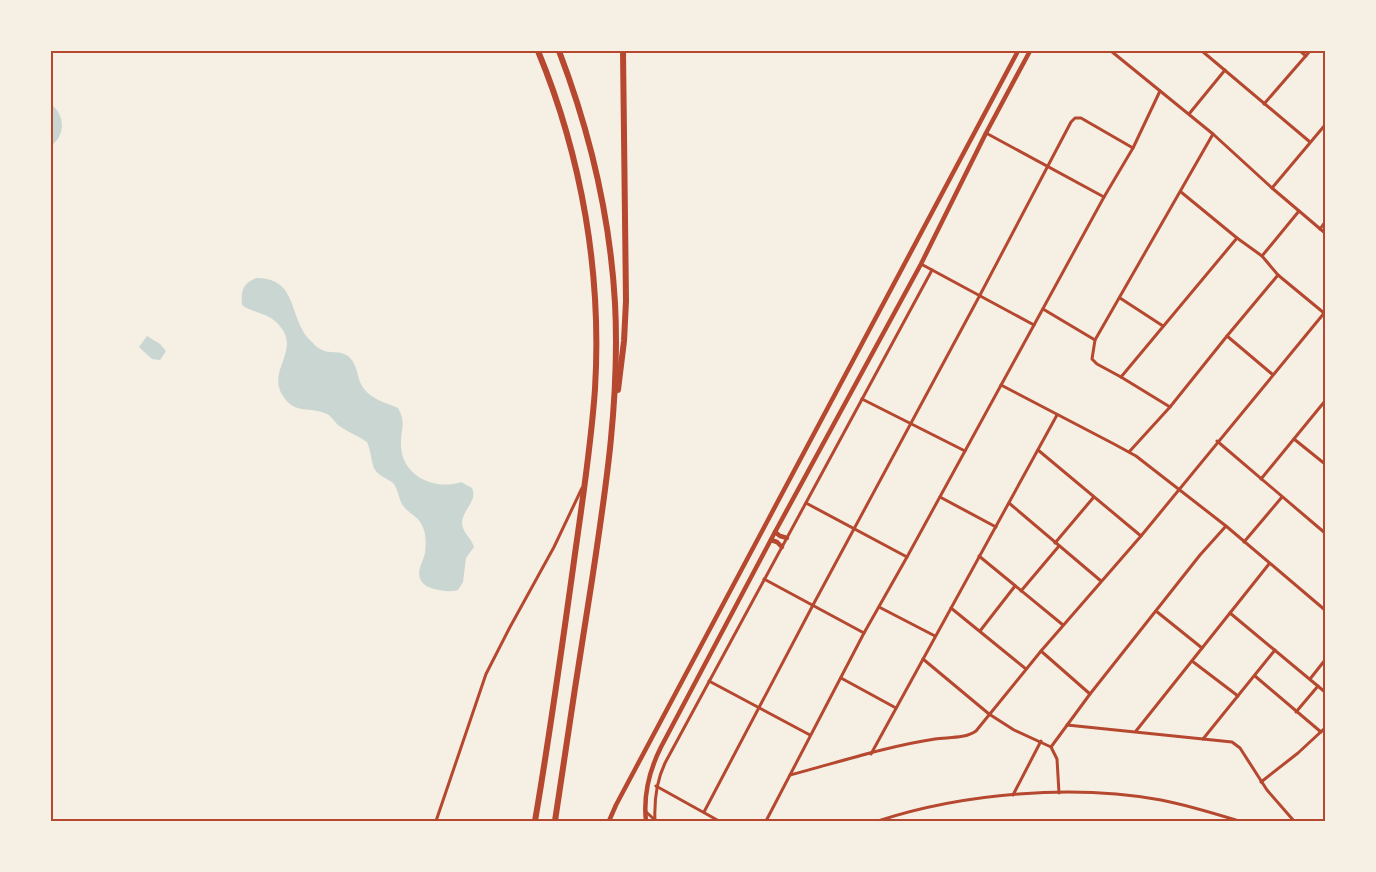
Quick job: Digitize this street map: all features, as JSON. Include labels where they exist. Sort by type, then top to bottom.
[{"type":"highway","points":[[535,821],[552,718],[590,440],[595,388],[596,328],[592,268],[584,208],[571,150],[554,92],[538,51]]},
{"type":"highway","points":[[559,51],[586,132],[605,217],[615,304],[614,420]]},
{"type":"highway","points":[[554,821],[597,546],[622,361],[626,302],[623,51]]},
{"type":"main road","points":[[609,821],[1018,51]]},
{"type":"main road","points":[[646,821],[647,782],[657,755],[775,532],[921,264],[986,133],[1030,51]]},
{"type":"main road","points":[[775,532],[787,538]]},
{"type":"main road","points":[[771,540],[777,542],[782,547]]},
{"type":"street","points":[[1111,51],[1213,134],[1325,233]]},
{"type":"street","points":[[1203,51],[1310,142]]},
{"type":"street","points":[[1300,51],[1306,56]]},
{"type":"street","points":[[1264,104],[1310,51]]},
{"type":"street","points":[[1189,114],[1225,70]]},
{"type":"street","points":[[766,821],[864,633],[908,557],[1104,197],[1134,148],[1160,91]]},
{"type":"street","points":[[704,812],[812,605],[980,295],[1071,122],[1075,118],[1083,119],[1134,148]]},
{"type":"street","points":[[1272,188],[1325,125]]},
{"type":"street","points":[[986,133],[1104,197]]},
{"type":"street","points":[[1170,407],[1094,362],[1092,355],[1095,340],[1213,134]]},
{"type":"street","points":[[789,776],[921,741],[972,734],[1062,625],[1140,536],[1324,312],[1278,275],[1262,256],[1181,192]]},
{"type":"street","points":[[1262,256],[1299,211]]},
{"type":"street","points":[[1320,229],[1325,222]]},
{"type":"street","points":[[1121,377],[1237,238]]},
{"type":"street","points":[[921,264],[1034,324]]},
{"type":"street","points":[[655,821],[656,786],[665,762],[932,270]]},
{"type":"street","points":[[1129,452],[1170,407],[1226,336],[1278,275]]},
{"type":"street","points":[[1120,298],[1164,326]]},
{"type":"street","points":[[1043,309],[1095,340]]},
{"type":"street","points":[[1226,336],[1272,374]]},
{"type":"street","points":[[1001,385],[1129,452],[1179,488],[1325,610]]},
{"type":"street","points":[[862,399],[965,451]]},
{"type":"street","points":[[1261,479],[1325,401]]},
{"type":"street","points":[[871,754],[1058,414]]},
{"type":"street","points":[[1294,438],[1325,464]]},
{"type":"street","points":[[1217,441],[1325,533]]},
{"type":"street","points":[[1038,450],[1140,536]]},
{"type":"street","points":[[436,821],[486,674],[554,547],[584,484]]},
{"type":"street","points":[[940,497],[996,527]]},
{"type":"street","points":[[1244,542],[1282,497]]},
{"type":"street","points":[[1021,591],[1093,498]]},
{"type":"street","points":[[806,503],[908,557]]},
{"type":"street","points":[[1009,503],[1101,581]]},
{"type":"street","points":[[1051,746],[1200,555],[1226,526]]},
{"type":"street","points":[[979,556],[1062,625]]},
{"type":"street","points":[[1136,731],[1269,564]]},
{"type":"street","points":[[764,579],[864,633]]},
{"type":"street","points":[[980,631],[1016,586]]},
{"type":"street","points":[[879,607],[935,636]]},
{"type":"street","points":[[952,608],[1026,669]]},
{"type":"street","points":[[1156,611],[1202,648]]},
{"type":"street","points":[[1230,613],[1325,692]]},
{"type":"street","points":[[1203,738],[1275,650]]},
{"type":"street","points":[[1041,651],[1090,694]]},
{"type":"street","points":[[923,659],[989,714],[1014,730],[1051,746],[1057,759],[1059,793]]},
{"type":"street","points":[[1310,679],[1325,660]]},
{"type":"street","points":[[1192,661],[1238,696]]},
{"type":"street","points":[[1255,676],[1321,732]]},
{"type":"street","points":[[841,678],[896,708]]},
{"type":"street","points":[[709,682],[810,735]]},
{"type":"street","points":[[1296,712],[1318,686]]},
{"type":"street","points":[[1066,725],[1228,741],[1238,746],[1261,782],[1294,821]]},
{"type":"street","points":[[1261,782],[1298,753],[1325,728]]},
{"type":"street","points":[[1012,796],[1041,741]]},
{"type":"street","points":[[656,786],[719,821]]},
{"type":"street","points":[[878,821],[942,804],[1059,793],[1139,797],[1182,805],[1238,821]]},
{"type":"street","points":[[645,810],[655,821]]},
{"type":"shaded area","points":[[51,104],[59,114],[62,125],[59,136],[51,146]]},
{"type":"shaded area","points":[[256,278],[270,280],[279,285],[286,292],[303,331],[312,343],[325,351],[348,356],[354,364],[362,386],[368,393],[376,399],[398,408],[403,423],[401,446],[403,457],[407,466],[414,473],[422,479],[431,482],[451,484],[461,482],[472,488],[472,501],[463,517],[462,526],[474,547],[466,558],[463,582],[458,590],[439,590],[425,585],[420,579],[419,571],[426,544],[422,525],[402,504],[393,483],[380,475],[374,468],[367,442],[339,426],[327,414],[293,406],[283,396],[278,377],[286,350],[287,341],[284,332],[272,319],[242,305],[243,288]]},
{"type":"shaded area","points":[[147,336],[160,344],[166,351],[160,360],[152,359],[139,347]]}]
